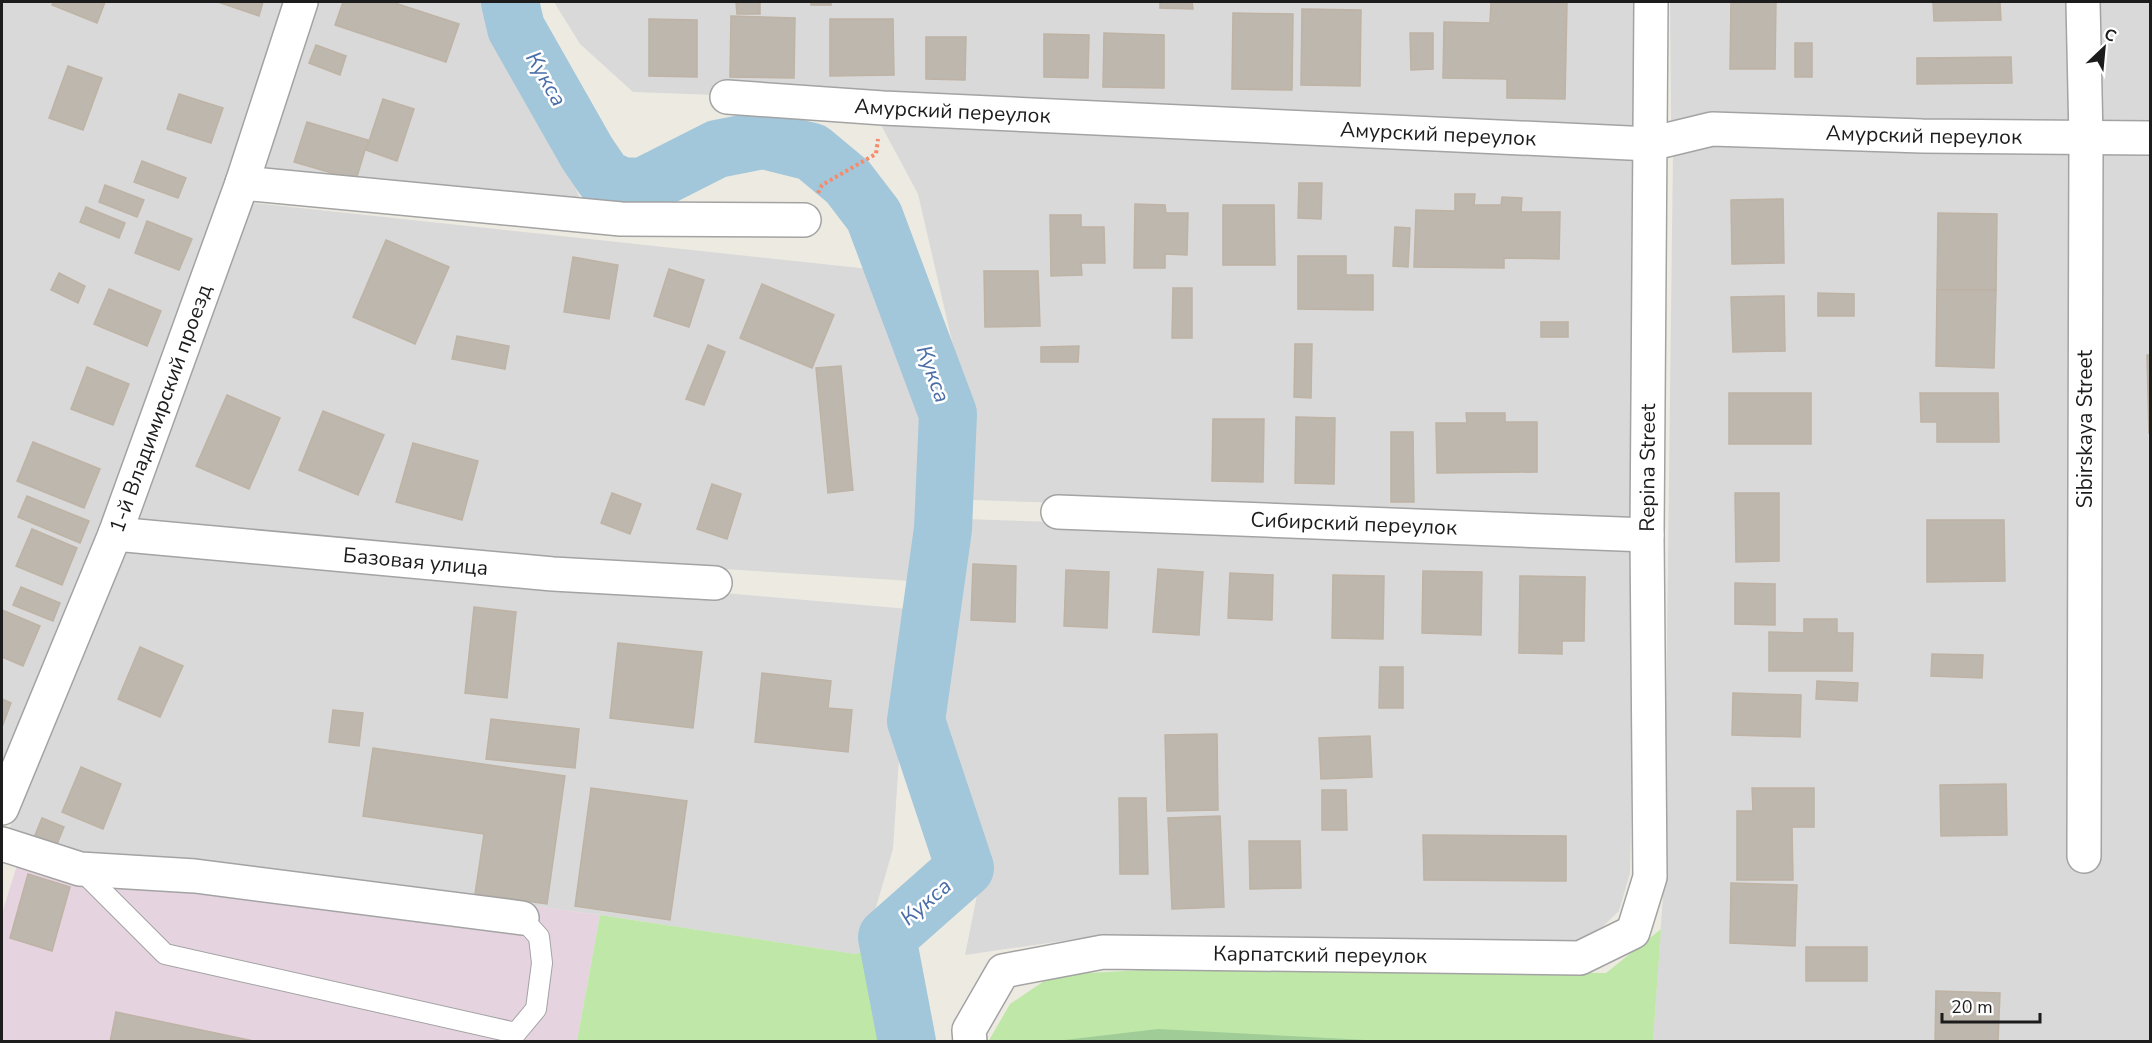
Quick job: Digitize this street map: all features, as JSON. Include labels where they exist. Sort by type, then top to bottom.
[{"type":"street","name":"1-й Владимирский проезд","points":[[2,808],[115,534],[242,183],[301,2]]},
{"type":"street","name":"Repina Street","points":[[1633,932],[1650,877],[1647,535],[1651,2]]},
{"type":"street","name":"Sibirskaya Street","points":[[2083,2],[2086,139],[2084,856]]},
{"type":"street","name":"Амурский переулок","points":[[727,97],[883,108],[1650,144],[1713,129],[1922,136],[2151,138]]},
{"type":"street","points":[[242,183],[621,219],[804,220]]},
{"type":"street","name":"Сибирский переулок","points":[[1058,512],[1647,535]]},
{"type":"street","name":"Базовая улица","points":[[115,534],[553,574],[715,583]]},
{"type":"street","points":[[2,844],[80,868],[195,876],[522,918]]},
{"type":"street","name":"Карпатский переулок","points":[[970,1041],[969,1030],[1003,971],[1103,952],[1580,958],[1633,932]]},
{"type":"lane","points":[[80,868],[165,954],[516,1033],[536,1009],[542,963],[539,937],[522,918]]},
{"type":"path","points":[[822,185],[854,165]]},
{"type":"shaded area","points":[[2,2],[292,2],[237,189],[2,783]]},
{"type":"shaded area","points":[[318,2],[492,2],[497,28],[533,89],[589,219],[259,185]]},
{"type":"shaded area","points":[[554,2],[1640,2],[1639,128],[633,92],[580,44]]},
{"type":"shaded area","points":[[1670,2],[2074,2],[2077,129],[1671,120]]},
{"type":"shaded area","points":[[2092,2],[2150,2],[2150,128],[2094,129]]},
{"type":"shaded area","points":[[881,125],[1639,156],[1636,522],[971,500],[960,376],[918,194]]},
{"type":"shaded area","points":[[1714,138],[2150,146],[2150,1041],[1653,1042],[1664,880],[1673,150]]},
{"type":"shaded area","points":[[253,203],[888,271],[927,417],[911,581],[708,568],[548,562],[129,525]]},
{"type":"shaded area","points":[[964,519],[1637,541],[1630,873],[1619,911],[1590,939],[1551,941],[1097,936],[965,955],[980,880],[931,725]]},
{"type":"shaded area","points":[[122,541],[909,609],[893,849],[863,952],[855,954],[600,915],[290,872],[82,863],[6,837]]},
{"type":"shaded area","points":[[24,843],[82,863],[290,872],[600,915],[577,1041],[2,1042],[2,909]]},
{"type":"green space","points":[[600,915],[855,954],[863,952],[892,1041],[577,1041]]},
{"type":"green space","points":[[1661,929],[1653,1041],[988,1042],[1010,1004],[1053,975],[1159,969],[1606,973]]},
{"type":"green space","points":[[1158,1029],[1385,1041],[1056,1041]]},
{"type":"building","points":[[54,2],[105,2],[97,23],[52,5]]},
{"type":"building","points":[[218,2],[263,2],[259,16]]},
{"type":"building","points":[[343,2],[392,2],[459,24],[446,62],[335,25]]},
{"type":"building","points":[[736,2],[760,2],[760,14],[737,14]]},
{"type":"building","points":[[811,2],[831,2],[831,5],[811,5]]},
{"type":"building","points":[[1160,2],[1192,2],[1193,9],[1160,8]]},
{"type":"building","points":[[1491,2],[1567,2],[1565,99],[1507,98],[1507,79],[1443,78],[1444,22],[1490,23]]},
{"type":"building","points":[[1731,2],[1776,2],[1775,69],[1730,69]]},
{"type":"building","points":[[1933,2],[2000,2],[2001,20],[1934,21]]},
{"type":"building","points":[[1302,9],[1361,10],[1360,86],[1301,85]]},
{"type":"building","points":[[1233,13],[1293,14],[1292,90],[1232,89]]},
{"type":"building","points":[[731,16],[795,18],[794,78],[730,77]]},
{"type":"building","points":[[649,19],[697,20],[697,77],[649,76]]},
{"type":"building","points":[[830,19],[893,19],[894,75],[830,76]]},
{"type":"building","points":[[1104,33],[1164,35],[1164,88],[1103,87]]},
{"type":"building","points":[[1410,33],[1433,33],[1433,69],[1411,70]]},
{"type":"building","points":[[1044,34],[1089,35],[1088,78],[1044,77]]},
{"type":"building","points":[[926,37],[966,37],[965,80],[926,79]]},
{"type":"building","points":[[1795,43],[1812,43],[1812,77],[1795,77]]},
{"type":"building","points":[[316,45],[346,56],[340,75],[309,63]]},
{"type":"building","points":[[2011,57],[2012,83],[1917,84],[1917,58]]},
{"type":"building","points":[[68,66],[102,78],[83,130],[49,118]]},
{"type":"building","points":[[179,94],[223,108],[211,143],[167,129]]},
{"type":"building","points":[[383,99],[414,109],[397,161],[366,150]]},
{"type":"building","points":[[307,122],[368,140],[356,180],[294,162]]},
{"type":"building","points":[[142,161],[186,178],[178,198],[134,182]]},
{"type":"building","points":[[1299,183],[1322,183],[1321,219],[1298,218]]},
{"type":"building","points":[[105,185],[144,200],[137,217],[99,202]]},
{"type":"building","points":[[1455,194],[1475,194],[1474,205],[1501,205],[1502,197],[1522,198],[1521,212],[1560,212],[1559,259],[1504,258],[1504,268],[1414,267],[1416,210],[1455,211]]},
{"type":"building","points":[[1783,199],[1784,263],[1732,264],[1731,200]]},
{"type":"building","points":[[1135,204],[1165,205],[1166,213],[1188,213],[1187,255],[1165,254],[1165,268],[1134,268]]},
{"type":"building","points":[[1223,205],[1274,205],[1275,265],[1223,265]]},
{"type":"building","points":[[86,207],[125,223],[119,238],[80,222]]},
{"type":"building","points":[[1938,213],[1997,214],[1996,290],[1937,290]]},
{"type":"building","points":[[1050,215],[1081,215],[1081,227],[1104,227],[1105,263],[1081,263],[1082,275],[1051,276]]},
{"type":"building","points":[[147,221],[192,239],[179,270],[135,253]]},
{"type":"building","points":[[1395,227],[1410,228],[1408,267],[1393,266]]},
{"type":"building","points":[[386,240],[449,267],[415,344],[353,317]]},
{"type":"building","points":[[1298,256],[1346,256],[1346,275],[1373,275],[1373,310],[1298,309]]},
{"type":"building","points":[[573,257],[618,265],[609,319],[564,312]]},
{"type":"building","points":[[669,269],[704,280],[689,327],[654,316]]},
{"type":"building","points":[[984,271],[1038,271],[1040,326],[985,327]]},
{"type":"building","points":[[59,273],[85,286],[78,303],[51,290]]},
{"type":"building","points":[[762,284],[834,315],[812,368],[740,338]]},
{"type":"building","points":[[1173,288],[1192,288],[1192,338],[1172,338]]},
{"type":"building","points":[[109,289],[161,311],[147,346],[94,324]]},
{"type":"building","points":[[1937,290],[1996,290],[1994,368],[1936,366]]},
{"type":"building","points":[[1818,293],[1854,294],[1854,316],[1818,316]]},
{"type":"building","points":[[1784,296],[1785,351],[1733,352],[1731,297]]},
{"type":"building","points":[[1541,322],[1568,322],[1568,337],[1541,337]]},
{"type":"building","points":[[457,336],[509,346],[505,369],[452,359]]},
{"type":"building","points":[[1295,344],[1312,344],[1311,398],[1294,397]]},
{"type":"building","points":[[708,345],[725,352],[704,405],[686,399]]},
{"type":"building","points":[[1079,346],[1078,362],[1041,362],[1041,347]]},
{"type":"building","points":[[2147,355],[2150,355],[2150,433],[2149,433]]},
{"type":"building","points":[[841,366],[853,490],[828,493],[816,368]]},
{"type":"building","points":[[87,367],[129,384],[113,425],[71,409]]},
{"type":"building","points":[[1729,393],[1811,393],[1811,444],[1729,444]]},
{"type":"building","points":[[1920,393],[1998,393],[1999,442],[1937,442],[1937,422],[1921,422]]},
{"type":"building","points":[[227,395],[280,418],[249,489],[196,466]]},
{"type":"building","points":[[323,411],[384,435],[358,495],[299,470]]},
{"type":"building","points":[[1466,413],[1505,413],[1505,422],[1537,422],[1537,472],[1437,473],[1436,423],[1467,423]]},
{"type":"building","points":[[1296,417],[1335,418],[1334,484],[1295,483]]},
{"type":"building","points":[[1213,419],[1264,419],[1263,482],[1212,481]]},
{"type":"building","points":[[1391,432],[1413,432],[1414,502],[1391,502]]},
{"type":"building","points":[[33,442],[100,469],[84,508],[17,481]]},
{"type":"building","points":[[413,443],[478,461],[462,520],[396,502]]},
{"type":"building","points":[[712,484],[741,494],[727,539],[697,529]]},
{"type":"building","points":[[612,493],[641,504],[630,534],[601,523]]},
{"type":"building","points":[[1735,493],[1779,493],[1779,561],[1736,562]]},
{"type":"building","points":[[27,496],[89,521],[80,543],[18,517]]},
{"type":"building","points":[[1927,520],[2004,520],[2005,581],[1927,582]]},
{"type":"building","points":[[32,529],[77,548],[62,585],[16,566]]},
{"type":"building","points":[[973,564],[1016,566],[1015,622],[971,620]]},
{"type":"building","points":[[1158,569],[1203,572],[1199,635],[1153,632]]},
{"type":"building","points":[[1066,570],[1109,572],[1107,628],[1064,626]]},
{"type":"building","points":[[1423,571],[1482,572],[1481,635],[1422,633]]},
{"type":"building","points":[[1230,573],[1273,575],[1272,620],[1228,618]]},
{"type":"building","points":[[1333,575],[1384,576],[1383,639],[1332,638]]},
{"type":"building","points":[[1520,576],[1585,577],[1584,641],[1562,641],[1562,654],[1519,653]]},
{"type":"building","points":[[1735,583],[1775,584],[1775,625],[1735,624]]},
{"type":"building","points":[[21,587],[60,603],[53,621],[13,605]]},
{"type":"building","points":[[474,607],[516,612],[507,698],[465,693]]},
{"type":"building","points":[[2,610],[40,626],[23,666],[2,657]]},
{"type":"building","points":[[1804,619],[1837,619],[1837,633],[1853,633],[1852,671],[1769,671],[1769,632],[1804,633]]},
{"type":"building","points":[[618,643],[702,652],[693,728],[610,718]]},
{"type":"building","points":[[140,647],[183,666],[160,717],[118,699]]},
{"type":"building","points":[[1932,654],[1983,655],[1982,678],[1931,676]]},
{"type":"building","points":[[1380,667],[1403,667],[1403,708],[1379,708]]},
{"type":"building","points":[[762,673],[831,681],[828,708],[852,710],[848,752],[755,742]]},
{"type":"building","points":[[1817,681],[1858,683],[1857,701],[1816,699]]},
{"type":"building","points":[[1733,693],[1801,695],[1800,737],[1732,735]]},
{"type":"building","points":[[2,699],[11,703],[2,727]]},
{"type":"building","points":[[333,710],[363,713],[359,746],[329,742]]},
{"type":"building","points":[[491,719],[579,729],[575,768],[486,759]]},
{"type":"building","points":[[1217,734],[1218,810],[1167,811],[1165,735]]},
{"type":"building","points":[[1370,736],[1372,777],[1321,779],[1319,738]]},
{"type":"building","points":[[373,748],[565,776],[547,904],[475,894],[484,834],[363,816]]},
{"type":"building","points":[[81,767],[121,784],[103,829],[62,812]]},
{"type":"building","points":[[2006,784],[2007,835],[1941,836],[1940,785]]},
{"type":"building","points":[[591,788],[687,801],[670,920],[575,906]]},
{"type":"building","points":[[1752,788],[1814,788],[1814,827],[1792,827],[1793,880],[1737,880],[1737,811],[1753,811]]},
{"type":"building","points":[[1322,790],[1346,790],[1347,830],[1322,830]]},
{"type":"building","points":[[1119,798],[1146,798],[1148,874],[1120,874]]},
{"type":"building","points":[[1220,816],[1224,907],[1172,909],[1168,818]]},
{"type":"building","points":[[42,818],[64,827],[55,849],[33,840]]},
{"type":"building","points":[[1423,835],[1566,836],[1566,881],[1424,880]]},
{"type":"building","points":[[1249,841],[1300,841],[1301,888],[1250,889]]},
{"type":"building","points":[[28,874],[70,887],[52,951],[10,938]]},
{"type":"building","points":[[1731,883],[1797,885],[1795,946],[1730,943]]},
{"type":"building","points":[[1806,947],[1867,947],[1867,981],[1806,981]]},
{"type":"building","points":[[1936,991],[2000,993],[1998,1042],[1935,1042]]},
{"type":"building","points":[[116,1012],[258,1042],[110,1042]]},
{"type":"waterway","name":"Кукса","points":[[510,2],[516,28],[587,153],[604,178],[621,186],[642,187],[717,149],[763,140],[812,152],[848,182],[874,216],[948,414],[943,529],[916,721],[965,868],[887,937],[907,1042]]}]
